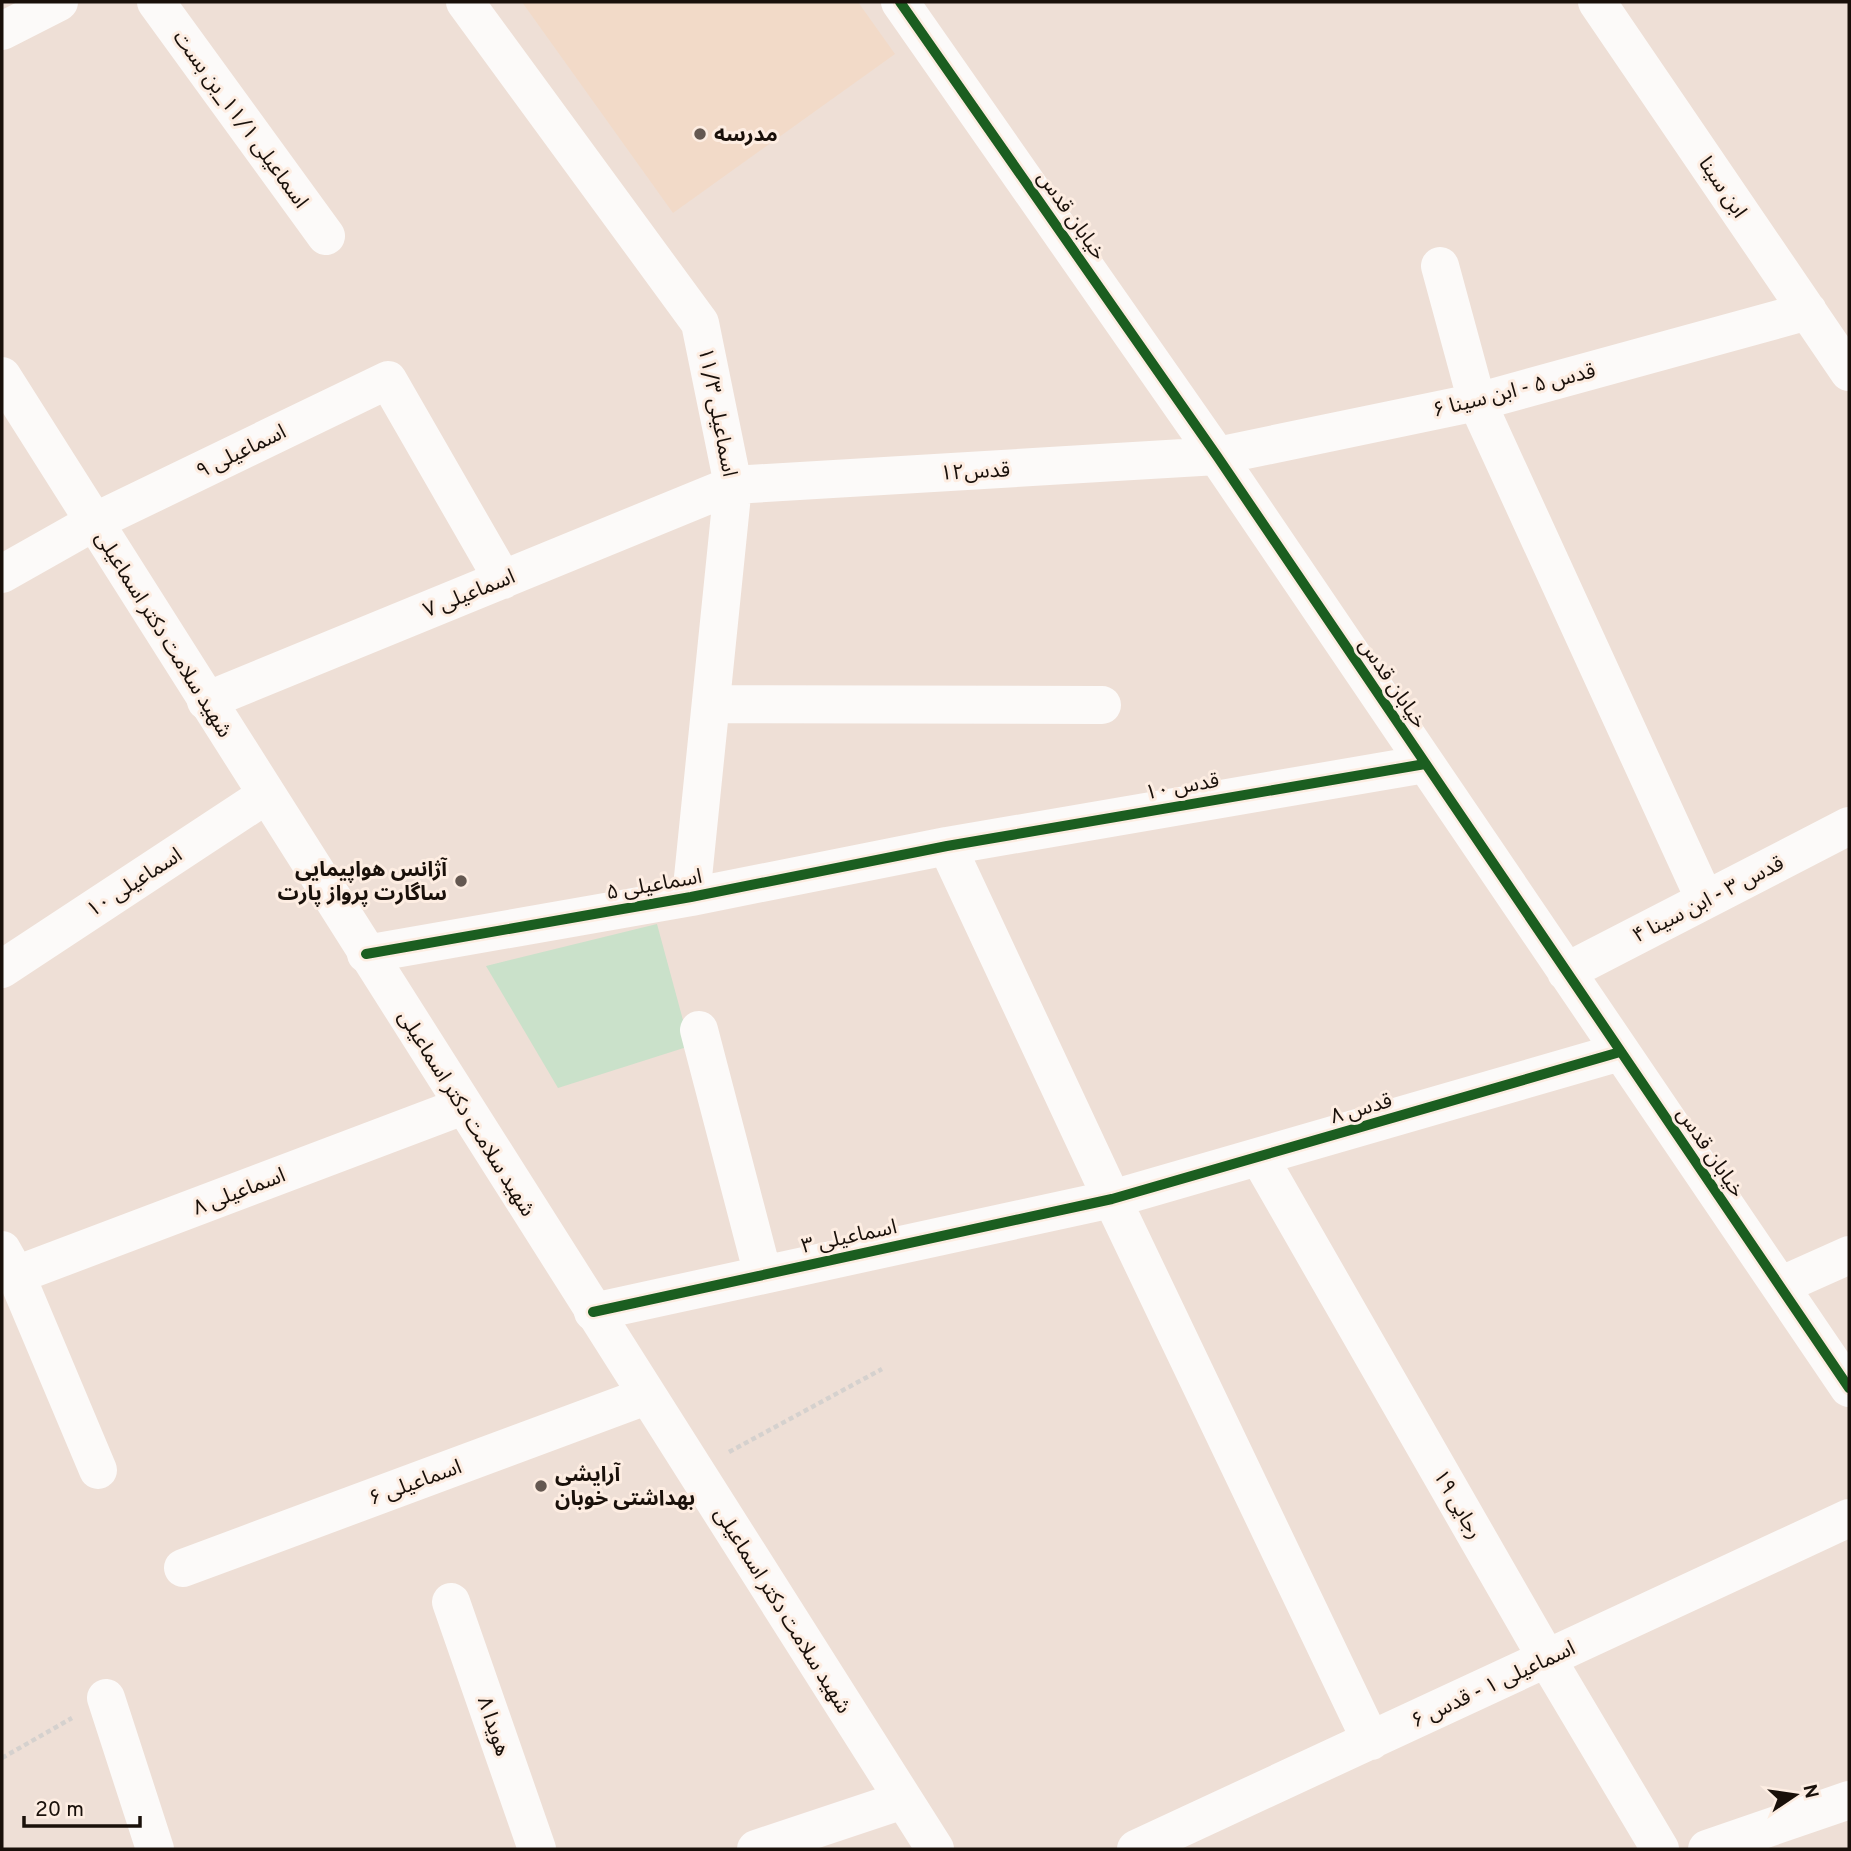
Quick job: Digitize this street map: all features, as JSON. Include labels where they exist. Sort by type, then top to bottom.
[{"type":"street","points":[[2,31],[59,2]]},
{"type":"street","name":"اسماعیلی ۱۱/۱_بن بست","points":[[156,2],[326,236]]},
{"type":"street","name":"اسماعیلی ۱۱/۳","points":[[466,2],[700,323],[733,485],[691,897]]},
{"type":"street","name":"خیابان قدس","points":[[900,2],[1217,456],[1849,1388]]},
{"type":"street","name":"ابن سینا","points":[[1597,2],[1849,372]]},
{"type":"street","points":[[1440,266],[1477,402],[1706,900]]},
{"type":"street","name":"قدس ۵ - ابن سینا ۶","points":[[1217,456],[1477,402],[1808,311]]},
{"type":"street","name":"شهید سلامت دکتر اسماعیلی","points":[[2,376],[935,1849]]},
{"type":"street","name":"اسماعیلی ۹","points":[[2,574],[94,522],[388,380],[503,580]]},
{"type":"street","name":"قدس۱۲","points":[[733,485],[1217,456]]},
{"type":"street","name":"اسماعیلی ۷","points":[[206,701],[733,485]]},
{"type":"street","points":[[711,704],[1102,705]]},
{"type":"street","name":"قدس ۱۰","points":[[947,846],[1424,764]]},
{"type":"street","name":"اسماعیلی ۱۰","points":[[2,969],[266,795]]},
{"type":"street","name":"قدس ۳ - ابن سینا ۴","points":[[1566,972],[1849,826]]},
{"type":"street","points":[[947,846],[1371,1741]]},
{"type":"street","name":"اسماعیلی ۵","points":[[366,954],[691,897],[947,846]]},
{"type":"street","points":[[699,1030],[763,1275]]},
{"type":"street","name":"قدس ۸","points":[[1112,1199],[1620,1052]]},
{"type":"street","name":"اسماعیلی ۸","points":[[9,1262],[463,1106]]},
{"type":"street","name":"رجایی ۱۹","points":[[1259,1157],[1547,1659],[1660,1849]]},
{"type":"street","name":"اسماعیلی ۳","points":[[593,1312],[1112,1199]]},
{"type":"street","points":[[1780,1286],[1849,1255]]},
{"type":"street","points":[[9,1262],[98,1471]]},
{"type":"street","name":"اسماعیلی ۶","points":[[183,1568],[646,1396]]},
{"type":"street","name":"اسماعیلی ۱ - قدس ۶","points":[[1136,1849],[1849,1518]]},
{"type":"street","name":"هویدا ۸","points":[[451,1602],[537,1849]]},
{"type":"street","points":[[106,1698],[155,1849]]},
{"type":"street","points":[[757,1849],[903,1800]]},
{"type":"street","points":[[1707,1849],[1849,1800]]},
{"type":"path","points":[[694,1470],[882,1369]]},
{"type":"path","points":[[2,1758],[106,1698]]},
{"type":"shaded area","name":"مدرسه","points":[[522,2],[858,2],[895,54],[673,213]]},
{"type":"green space","points":[[657,924],[690,1046],[558,1088],[486,966]]},
{"type":"cycle path","points":[[900,2],[1217,456],[1849,1388]]},
{"type":"cycle path","points":[[366,954],[691,897],[947,846],[1425,764]]},
{"type":"cycle path","points":[[593,1312],[1112,1199],[1620,1052]]},
{"type":"place","name":"مدرسه","points":[[700,134]]},
{"type":"place","name":"آژانس هواپیمایی ساگارت پرواز پارت","points":[[461,881]]},
{"type":"place","name":"آرایشی بهداشتی خوبان","points":[[541,1486]]}]
